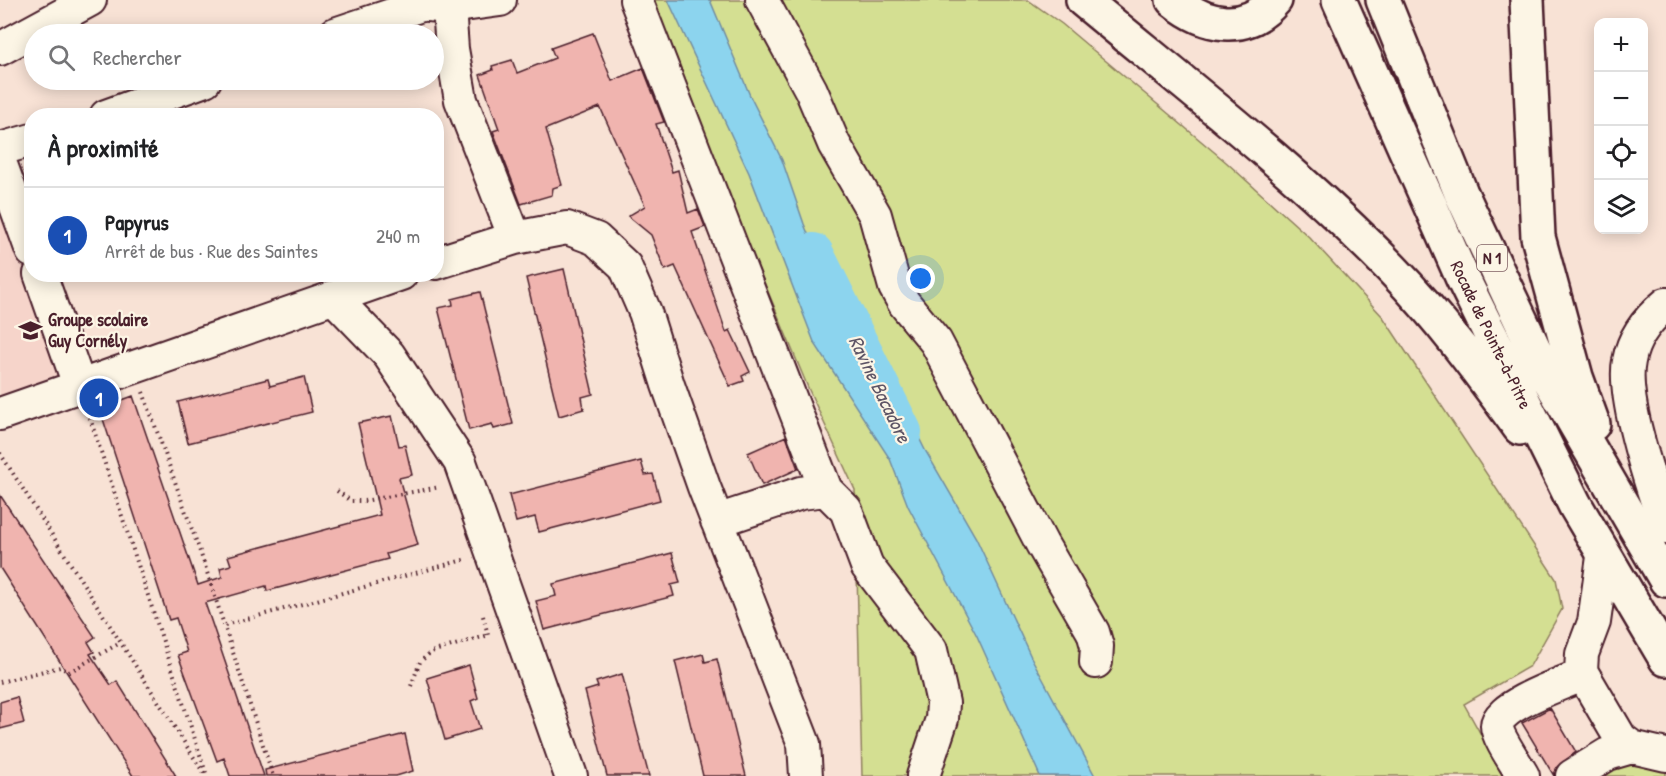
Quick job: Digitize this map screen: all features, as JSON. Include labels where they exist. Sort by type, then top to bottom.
[{"type":"highway","points":[[1083,0],[1302,184],[1392,268],[1456,340],[1575,505]]},
{"type":"highway","points":[[1173,0],[1203,18],[1241,24],[1259,15],[1275,0]]},
{"type":"highway","name":"Rocade de Pointe-à-Pitre","points":[[1339,0],[1463,279],[1575,505],[1603,557],[1666,659]]},
{"type":"highway","name":"Rocade de Pointe-à-Pitre","points":[[1383,0],[1461,193],[1544,370],[1666,580]]},
{"type":"highway","points":[[1527,0],[1538,237],[1576,377],[1622,505]]},
{"type":"street","points":[[46,24],[90,0]]},
{"type":"street","points":[[369,24],[436,4],[500,0]]},
{"type":"street","points":[[636,0],[826,490],[846,510],[867,566],[931,650],[943,703],[942,719],[922,776]]},
{"type":"street","points":[[762,0],[811,90],[834,144],[875,215],[895,287],[903,303],[936,342],[993,447],[1042,544],[1092,632],[1097,646],[1096,662]]},
{"type":"street","points":[[436,4],[443,24]]},
{"type":"street","points":[[444,26],[452,49],[461,100],[515,238]]},
{"type":"street","points":[[0,49],[24,36]]},
{"type":"street","points":[[128,108],[178,90]]},
{"type":"street","points":[[0,149],[24,142]]},
{"type":"street","points":[[0,162],[24,229]]},
{"type":"street","points":[[444,260],[515,238],[567,228],[596,239],[625,266],[645,312],[674,403],[717,520],[804,744],[806,776]]},
{"type":"street","points":[[43,282],[79,385]]},
{"type":"street","points":[[0,414],[377,282]]},
{"type":"street","points":[[333,297],[389,354],[460,462],[571,776]]},
{"type":"street","points":[[1666,304],[1652,315],[1634,344],[1628,361],[1628,383],[1636,421],[1666,528]]},
{"type":"street","points":[[717,520],[801,492],[826,490]]},
{"type":"street","points":[[1603,557],[1594,622],[1582,654],[1581,671],[1621,739],[1632,747],[1666,755]]},
{"type":"street","points":[[1523,776],[1496,728],[1498,718],[1507,709],[1575,678],[1581,671]]},
{"type":"street","points":[[1572,776],[1608,754],[1632,747]]},
{"type":"path","points":[[134,366],[225,626],[273,776]]},
{"type":"path","points":[[79,385],[206,776]]},
{"type":"path","points":[[0,453],[206,776]]},
{"type":"path","points":[[337,491],[351,501],[364,501],[467,481]]},
{"type":"path","points":[[225,626],[492,552]]},
{"type":"path","points":[[411,686],[420,662],[431,652],[518,627]]},
{"type":"path","points":[[0,682],[60,667],[69,672],[120,643]]},
{"type":"shaded area","name":"Groupe scolaire Guy Cornély","points":[[0,162],[24,230],[24,282],[43,282],[79,385],[0,414]]},
{"type":"green space","points":[[652,0],[1028,0],[1062,24],[1226,162],[1309,237],[1383,317],[1556,579],[1562,609],[1530,666],[1464,704],[1504,776],[862,776],[855,490],[809,390],[651,11]]},
{"type":"green space","points":[[1613,765],[1666,766],[1666,776],[1594,776]]},
{"type":"water","points":[[668,0],[710,0],[751,98],[782,160],[804,224],[838,306],[876,381],[893,385],[925,450],[976,538],[1031,657],[1095,776],[1040,776],[977,636],[908,506],[890,459],[814,342],[749,173]]},
{"type":"building","points":[[593,33],[612,81],[643,68],[664,122],[656,124],[672,172],[678,170],[688,213],[698,209],[705,227],[692,232],[726,332],[730,330],[750,372],[742,376],[744,381],[730,386],[675,266],[665,270],[651,235],[628,216],[645,206],[600,107],[546,129],[562,185],[553,188],[552,195],[521,204],[493,131],[499,129],[480,75],[493,70],[492,66],[512,60],[517,73],[555,58],[551,48]]},
{"type":"building","points":[[564,269],[593,394],[582,397],[584,409],[559,416],[526,278]]},
{"type":"building","points":[[480,292],[513,424],[494,429],[492,424],[469,430],[438,308],[453,305],[452,299]]},
{"type":"building","points":[[304,377],[312,412],[188,443],[178,402],[268,379],[270,386]]},
{"type":"building","points":[[133,396],[198,585],[222,577],[220,568],[231,565],[228,556],[380,515],[358,423],[392,416],[399,446],[405,445],[412,475],[399,478],[418,545],[386,554],[388,559],[267,591],[266,586],[205,603],[264,776],[230,776],[224,758],[217,761],[178,655],[187,652],[176,618],[169,620],[102,416],[109,414],[106,406]]},
{"type":"building","points":[[786,436],[798,469],[762,485],[748,453]]},
{"type":"building","points":[[641,461],[645,475],[653,474],[660,500],[539,532],[535,517],[516,522],[509,495]]},
{"type":"building","points":[[0,495],[95,637],[88,642],[94,652],[90,654],[111,685],[117,681],[176,776],[133,776],[0,568]]},
{"type":"building","points":[[672,553],[680,583],[671,585],[674,596],[544,630],[536,601],[556,596],[553,584]]},
{"type":"building","points":[[703,654],[705,662],[717,659],[746,776],[703,776],[675,661]]},
{"type":"building","points":[[469,665],[478,698],[471,701],[480,729],[445,740],[427,678]]},
{"type":"building","points":[[622,674],[649,776],[607,776],[585,691],[598,687],[596,682]]},
{"type":"building","points":[[17,697],[24,723],[0,729],[0,702]]},
{"type":"building","points":[[1550,708],[1576,752],[1557,767],[1554,776],[1522,723]]},
{"type":"building","points":[[405,734],[413,771],[396,776],[266,776],[265,770]]},
{"type":"waterway","name":"Ravine Bacadore","points":[[813,254],[901,432]]},
{"type":"place","name":"Groupe scolaire Guy Cornély","points":[[30,330]]},
{"type":"place","name":"Papyrus","points":[[99,398]]}]
